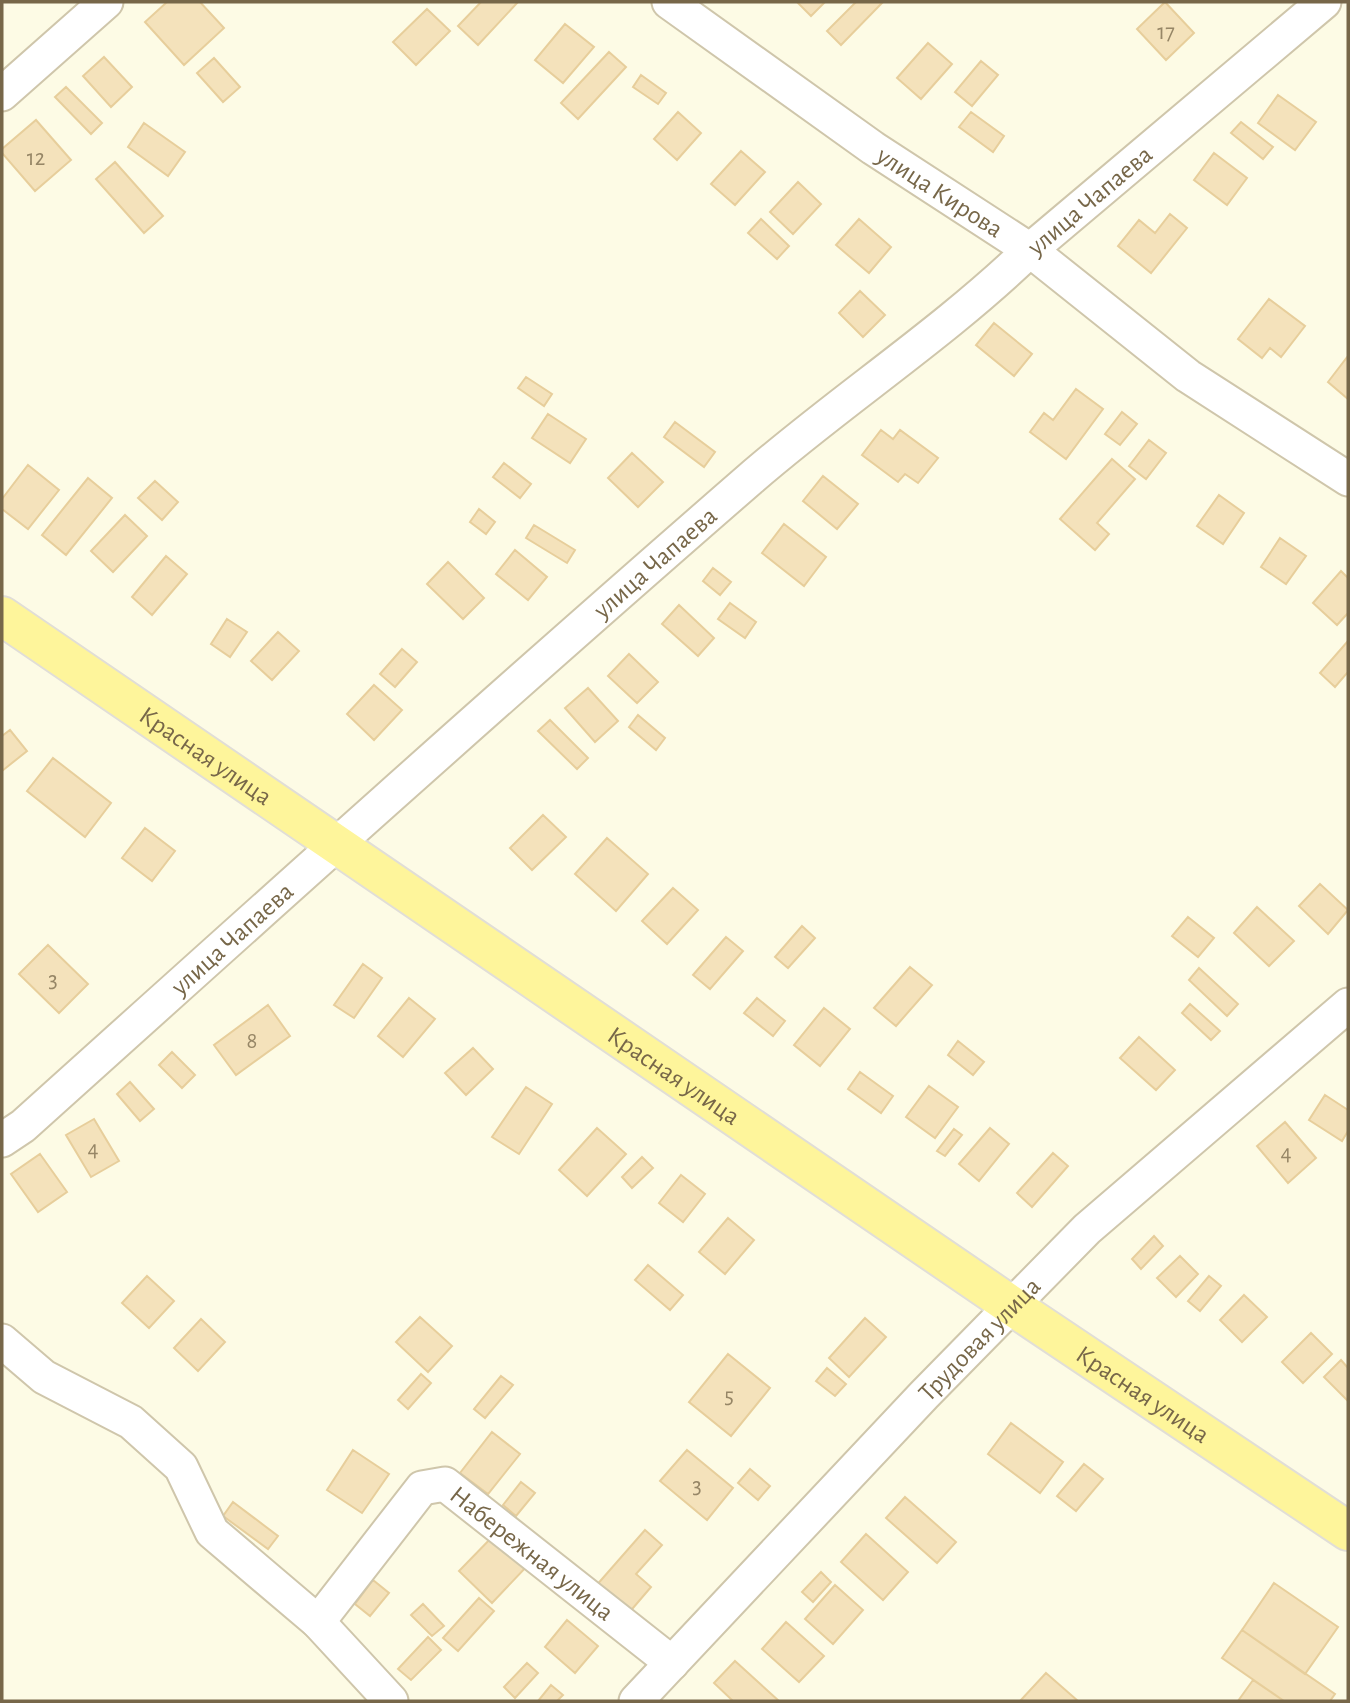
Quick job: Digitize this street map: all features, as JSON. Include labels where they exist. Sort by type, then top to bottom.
[{"type":"main road","name":"Красная улица","points":[[2,616],[1012,1306],[1348,1531]]},
{"type":"street","points":[[2,94],[106,2]]},
{"type":"street","name":"улица Кирова","points":[[669,2],[873,148],[1030,250],[1188,376],[1348,480]]},
{"type":"street","name":"улица Чапаева","points":[[2,1140],[23,1126],[337,846],[400,785],[760,470],[990,288],[1030,250],[1324,2]]},
{"type":"street","name":"Трудовая улица","points":[[636,1701],[914,1405],[1087,1229],[1348,1005]]},
{"type":"street","points":[[2,1341],[44,1377],[131,1422],[181,1467],[212,1532],[318,1622],[391,1701]]},
{"type":"street","name":"Набережная улица","points":[[318,1622],[422,1488],[445,1484],[672,1663]]},
{"type":"building","points":[[167,2],[200,2],[224,28],[184,65],[145,22]]},
{"type":"building","points":[[481,2],[518,2],[478,45],[458,26]]},
{"type":"building","points":[[797,2],[825,2],[811,16]]},
{"type":"building","points":[[856,2],[883,2],[841,45],[827,31]]},
{"type":"building","points":[[1165,2],[1194,33],[1166,60],[1137,29]]},
{"type":"building","points":[[427,9],[450,31],[416,65],[393,42]]},
{"type":"building","points":[[565,24],[594,47],[563,83],[535,60]]},
{"type":"building","points":[[928,43],[952,64],[921,99],[897,78]]},
{"type":"building","points":[[609,52],[626,67],[578,119],[561,103]]},
{"type":"building","points":[[104,57],[132,87],[111,107],[83,76]]},
{"type":"building","points":[[214,58],[240,87],[223,102],[197,73]]},
{"type":"building","points":[[981,61],[998,75],[972,106],[955,92]]},
{"type":"building","points":[[641,75],[666,93],[658,104],[633,87]]},
{"type":"building","points":[[66,87],[102,123],[91,134],[55,97]]},
{"type":"building","points":[[1278,95],[1316,122],[1295,150],[1258,123]]},
{"type":"building","points":[[678,112],[701,133],[677,160],[654,139]]},
{"type":"building","points":[[971,112],[1004,136],[993,152],[959,127]]},
{"type":"building","points":[[36,120],[71,160],[35,191],[2,153],[2,149]]},
{"type":"building","points":[[1241,122],[1273,147],[1263,159],[1231,133]]},
{"type":"building","points":[[144,123],[185,152],[168,176],[128,147]]},
{"type":"building","points":[[741,151],[765,172],[735,205],[711,184]]},
{"type":"building","points":[[1214,153],[1247,178],[1227,205],[1194,180]]},
{"type":"building","points":[[115,162],[163,216],[144,233],[96,179]]},
{"type":"building","points":[[798,182],[821,204],[793,234],[770,212]]},
{"type":"building","points":[[1170,214],[1187,228],[1151,273],[1118,246],[1139,220],[1155,233]]},
{"type":"building","points":[[761,219],[789,246],[777,259],[748,233]]},
{"type":"building","points":[[859,219],[891,247],[869,273],[836,245]]},
{"type":"building","points":[[860,291],[885,315],[863,337],[839,313]]},
{"type":"building","points":[[1269,299],[1305,326],[1281,357],[1270,348],[1262,358],[1238,339]]},
{"type":"building","points":[[994,323],[1032,354],[1014,376],[976,345]]},
{"type":"building","points":[[1348,356],[1348,399],[1328,382]]},
{"type":"building","points":[[526,377],[552,394],[544,406],[518,388]]},
{"type":"building","points":[[1076,389],[1103,409],[1066,459],[1030,432],[1044,413],[1053,420]]},
{"type":"building","points":[[1122,412],[1137,424],[1120,445],[1105,434]]},
{"type":"building","points":[[548,414],[586,439],[570,463],[532,438]]},
{"type":"building","points":[[675,422],[715,452],[704,467],[664,437]]},
{"type":"building","points":[[881,430],[893,439],[900,430],[938,458],[918,483],[905,474],[898,482],[862,455]]},
{"type":"building","points":[[1149,440],[1166,453],[1146,479],[1129,466]]},
{"type":"building","points":[[632,453],[663,482],[638,507],[608,478]]},
{"type":"building","points":[[1112,459],[1135,479],[1097,523],[1109,534],[1095,550],[1060,519]]},
{"type":"building","points":[[504,463],[531,484],[520,498],[493,477]]},
{"type":"building","points":[[28,465],[59,490],[28,529],[2,509],[2,499]]},
{"type":"building","points":[[823,476],[858,504],[837,529],[803,501]]},
{"type":"building","points":[[88,478],[112,498],[66,555],[42,535]]},
{"type":"building","points":[[155,481],[178,502],[162,520],[138,498]]},
{"type":"building","points":[[1219,495],[1244,513],[1223,544],[1197,526]]},
{"type":"building","points":[[479,509],[495,522],[486,534],[470,522]]},
{"type":"building","points":[[125,515],[147,536],[113,572],[91,551]]},
{"type":"building","points":[[784,524],[826,557],[804,586],[762,553]]},
{"type":"building","points":[[534,525],[575,550],[567,563],[526,538]]},
{"type":"building","points":[[1280,538],[1306,556],[1286,584],[1261,567]]},
{"type":"building","points":[[515,550],[547,577],[528,600],[496,574]]},
{"type":"building","points":[[166,556],[187,574],[152,615],[132,597]]},
{"type":"building","points":[[448,562],[484,598],[463,619],[427,584]]},
{"type":"building","points":[[713,568],[731,582],[720,595],[703,581]]},
{"type":"building","points":[[1341,571],[1348,578],[1348,613],[1337,625],[1313,603]]},
{"type":"building","points":[[730,603],[756,622],[745,638],[718,619]]},
{"type":"building","points":[[679,605],[714,638],[698,656],[662,624]]},
{"type":"building","points":[[227,619],[247,632],[230,657],[211,644]]},
{"type":"building","points":[[278,632],[299,651],[272,680],[251,661]]},
{"type":"building","points":[[1348,641],[1348,672],[1335,687],[1320,673]]},
{"type":"building","points":[[402,649],[417,662],[395,687],[380,674]]},
{"type":"building","points":[[629,654],[658,682],[637,703],[608,676]]},
{"type":"building","points":[[374,685],[402,710],[374,740],[347,714]]},
{"type":"building","points":[[588,688],[618,721],[595,742],[565,708]]},
{"type":"building","points":[[638,715],[665,738],[656,750],[629,727]]},
{"type":"building","points":[[550,720],[588,758],[577,769],[538,731]]},
{"type":"building","points":[[10,730],[27,751],[2,771],[2,736]]},
{"type":"building","points":[[53,758],[111,803],[85,837],[27,791]]},
{"type":"building","points":[[543,815],[566,837],[532,870],[510,848]]},
{"type":"building","points":[[145,828],[175,851],[152,881],[122,858]]},
{"type":"building","points":[[607,838],[648,874],[616,911],[575,874]]},
{"type":"building","points":[[1320,884],[1348,910],[1328,934],[1299,906]]},
{"type":"building","points":[[673,888],[698,910],[667,944],[642,921]]},
{"type":"building","points":[[1257,907],[1294,941],[1269,966],[1234,933]]},
{"type":"building","points":[[1188,917],[1214,938],[1198,957],[1172,936]]},
{"type":"building","points":[[802,926],[815,938],[788,968],[775,957]]},
{"type":"building","points":[[726,937],[743,951],[710,989],[693,975]]},
{"type":"building","points":[[48,945],[88,984],[59,1013],[19,974]]},
{"type":"building","points":[[363,964],[382,978],[354,1018],[334,1005]]},
{"type":"building","points":[[910,967],[932,985],[896,1026],[874,1008]]},
{"type":"building","points":[[1199,968],[1238,1004],[1227,1016],[1189,980]]},
{"type":"building","points":[[409,998],[435,1019],[403,1057],[378,1036]]},
{"type":"building","points":[[757,998],[785,1021],[773,1036],[744,1013]]},
{"type":"building","points":[[1190,1004],[1220,1031],[1211,1040],[1182,1013]]},
{"type":"building","points":[[268,1005],[290,1036],[236,1075],[214,1045]]},
{"type":"building","points":[[824,1008],[850,1029],[820,1066],[794,1045]]},
{"type":"building","points":[[1139,1037],[1175,1070],[1156,1090],[1120,1058]]},
{"type":"building","points":[[958,1041],[984,1062],[973,1075],[948,1055]]},
{"type":"building","points":[[473,1048],[493,1069],[466,1095],[445,1073]]},
{"type":"building","points":[[172,1052],[195,1075],[182,1088],[159,1065]]},
{"type":"building","points":[[860,1072],[893,1096],[881,1113],[848,1089]]},
{"type":"building","points":[[130,1082],[154,1109],[140,1121],[117,1094]]},
{"type":"building","points":[[929,1086],[958,1107],[935,1138],[906,1117]]},
{"type":"building","points":[[526,1087],[552,1104],[519,1154],[492,1137]]},
{"type":"building","points":[[1325,1095],[1348,1110],[1348,1131],[1342,1141],[1309,1120]]},
{"type":"building","points":[[94,1119],[119,1161],[91,1177],[66,1135]]},
{"type":"building","points":[[1285,1122],[1316,1158],[1288,1183],[1257,1146]]},
{"type":"building","points":[[597,1128],[626,1154],[587,1196],[559,1170]]},
{"type":"building","points":[[990,1128],[1009,1144],[979,1181],[959,1164]]},
{"type":"building","points":[[954,1129],[962,1135],[945,1156],[937,1151]]},
{"type":"building","points":[[1053,1153],[1068,1166],[1032,1207],[1017,1193]]},
{"type":"building","points":[[40,1154],[67,1192],[38,1212],[11,1174]]},
{"type":"building","points":[[642,1157],[653,1168],[632,1188],[622,1177]]},
{"type":"building","points":[[681,1175],[705,1194],[683,1222],[659,1203]]},
{"type":"building","points":[[728,1218],[754,1240],[725,1274],[699,1252]]},
{"type":"building","points":[[1154,1236],[1163,1246],[1141,1269],[1132,1259]]},
{"type":"building","points":[[1180,1256],[1198,1274],[1176,1297],[1157,1278]]},
{"type":"building","points":[[648,1265],[683,1295],[670,1310],[635,1280]]},
{"type":"building","points":[[147,1276],[174,1301],[149,1328],[122,1303]]},
{"type":"building","points":[[1209,1276],[1221,1286],[1200,1311],[1188,1301]]},
{"type":"building","points":[[1244,1295],[1267,1317],[1242,1342],[1220,1320]]},
{"type":"building","points":[[420,1317],[452,1346],[428,1372],[396,1342]]},
{"type":"building","points":[[865,1318],[886,1337],[849,1377],[829,1358]]},
{"type":"building","points":[[201,1319],[225,1342],[198,1371],[174,1348]]},
{"type":"building","points":[[1311,1333],[1332,1354],[1303,1383],[1282,1362]]},
{"type":"building","points":[[728,1354],[770,1388],[731,1436],[689,1402]]},
{"type":"building","points":[[1341,1360],[1348,1368],[1348,1401],[1324,1377]]},
{"type":"building","points":[[827,1368],[846,1384],[835,1396],[816,1381]]},
{"type":"building","points":[[421,1374],[431,1383],[408,1409],[398,1400]]},
{"type":"building","points":[[501,1376],[513,1385],[485,1418],[474,1409]]},
{"type":"building","points":[[1011,1423],[1063,1462],[1040,1493],[988,1454]]},
{"type":"building","points":[[492,1432],[520,1454],[488,1494],[460,1473]]},
{"type":"building","points":[[353,1450],[389,1474],[362,1513],[327,1490]]},
{"type":"building","points":[[687,1450],[733,1488],[707,1520],[660,1481]]},
{"type":"building","points":[[1084,1464],[1103,1479],[1076,1511],[1057,1496]]},
{"type":"building","points":[[750,1469],[770,1486],[758,1500],[738,1483]]},
{"type":"building","points":[[521,1482],[535,1493],[516,1516],[503,1505]]},
{"type":"building","points":[[905,1497],[956,1542],[937,1563],[886,1518]]},
{"type":"building","points":[[233,1502],[278,1536],[268,1549],[223,1516]]},
{"type":"building","points":[[645,1530],[662,1545],[636,1574],[651,1587],[627,1615],[595,1587]]},
{"type":"building","points":[[497,1532],[529,1564],[492,1603],[459,1571]]},
{"type":"building","points":[[866,1534],[908,1572],[883,1600],[841,1562]]},
{"type":"building","points":[[821,1572],[831,1582],[813,1602],[802,1592]]},
{"type":"building","points":[[373,1580],[389,1593],[370,1616],[355,1604]]},
{"type":"building","points":[[1274,1583],[1338,1627],[1305,1674],[1242,1630]]},
{"type":"building","points":[[835,1585],[863,1610],[833,1644],[805,1619]]},
{"type":"building","points":[[479,1598],[494,1611],[458,1651],[443,1638]]},
{"type":"building","points":[[423,1604],[444,1626],[432,1636],[411,1615]]},
{"type":"building","points":[[567,1620],[598,1646],[575,1673],[545,1647]]},
{"type":"building","points":[[786,1622],[824,1656],[799,1682],[762,1649]]},
{"type":"building","points":[[1242,1630],[1335,1694],[1330,1701],[1284,1701],[1222,1658]]},
{"type":"building","points":[[428,1637],[441,1650],[411,1680],[398,1669]]},
{"type":"building","points":[[735,1661],[779,1701],[733,1701],[714,1683]]},
{"type":"building","points":[[527,1663],[538,1673],[515,1698],[504,1687]]},
{"type":"building","points":[[1046,1673],[1078,1701],[1020,1701]]},
{"type":"building","points":[[1253,1680],[1284,1701],[1238,1701]]},
{"type":"building","points":[[551,1685],[563,1695],[557,1701],[538,1701]]}]
